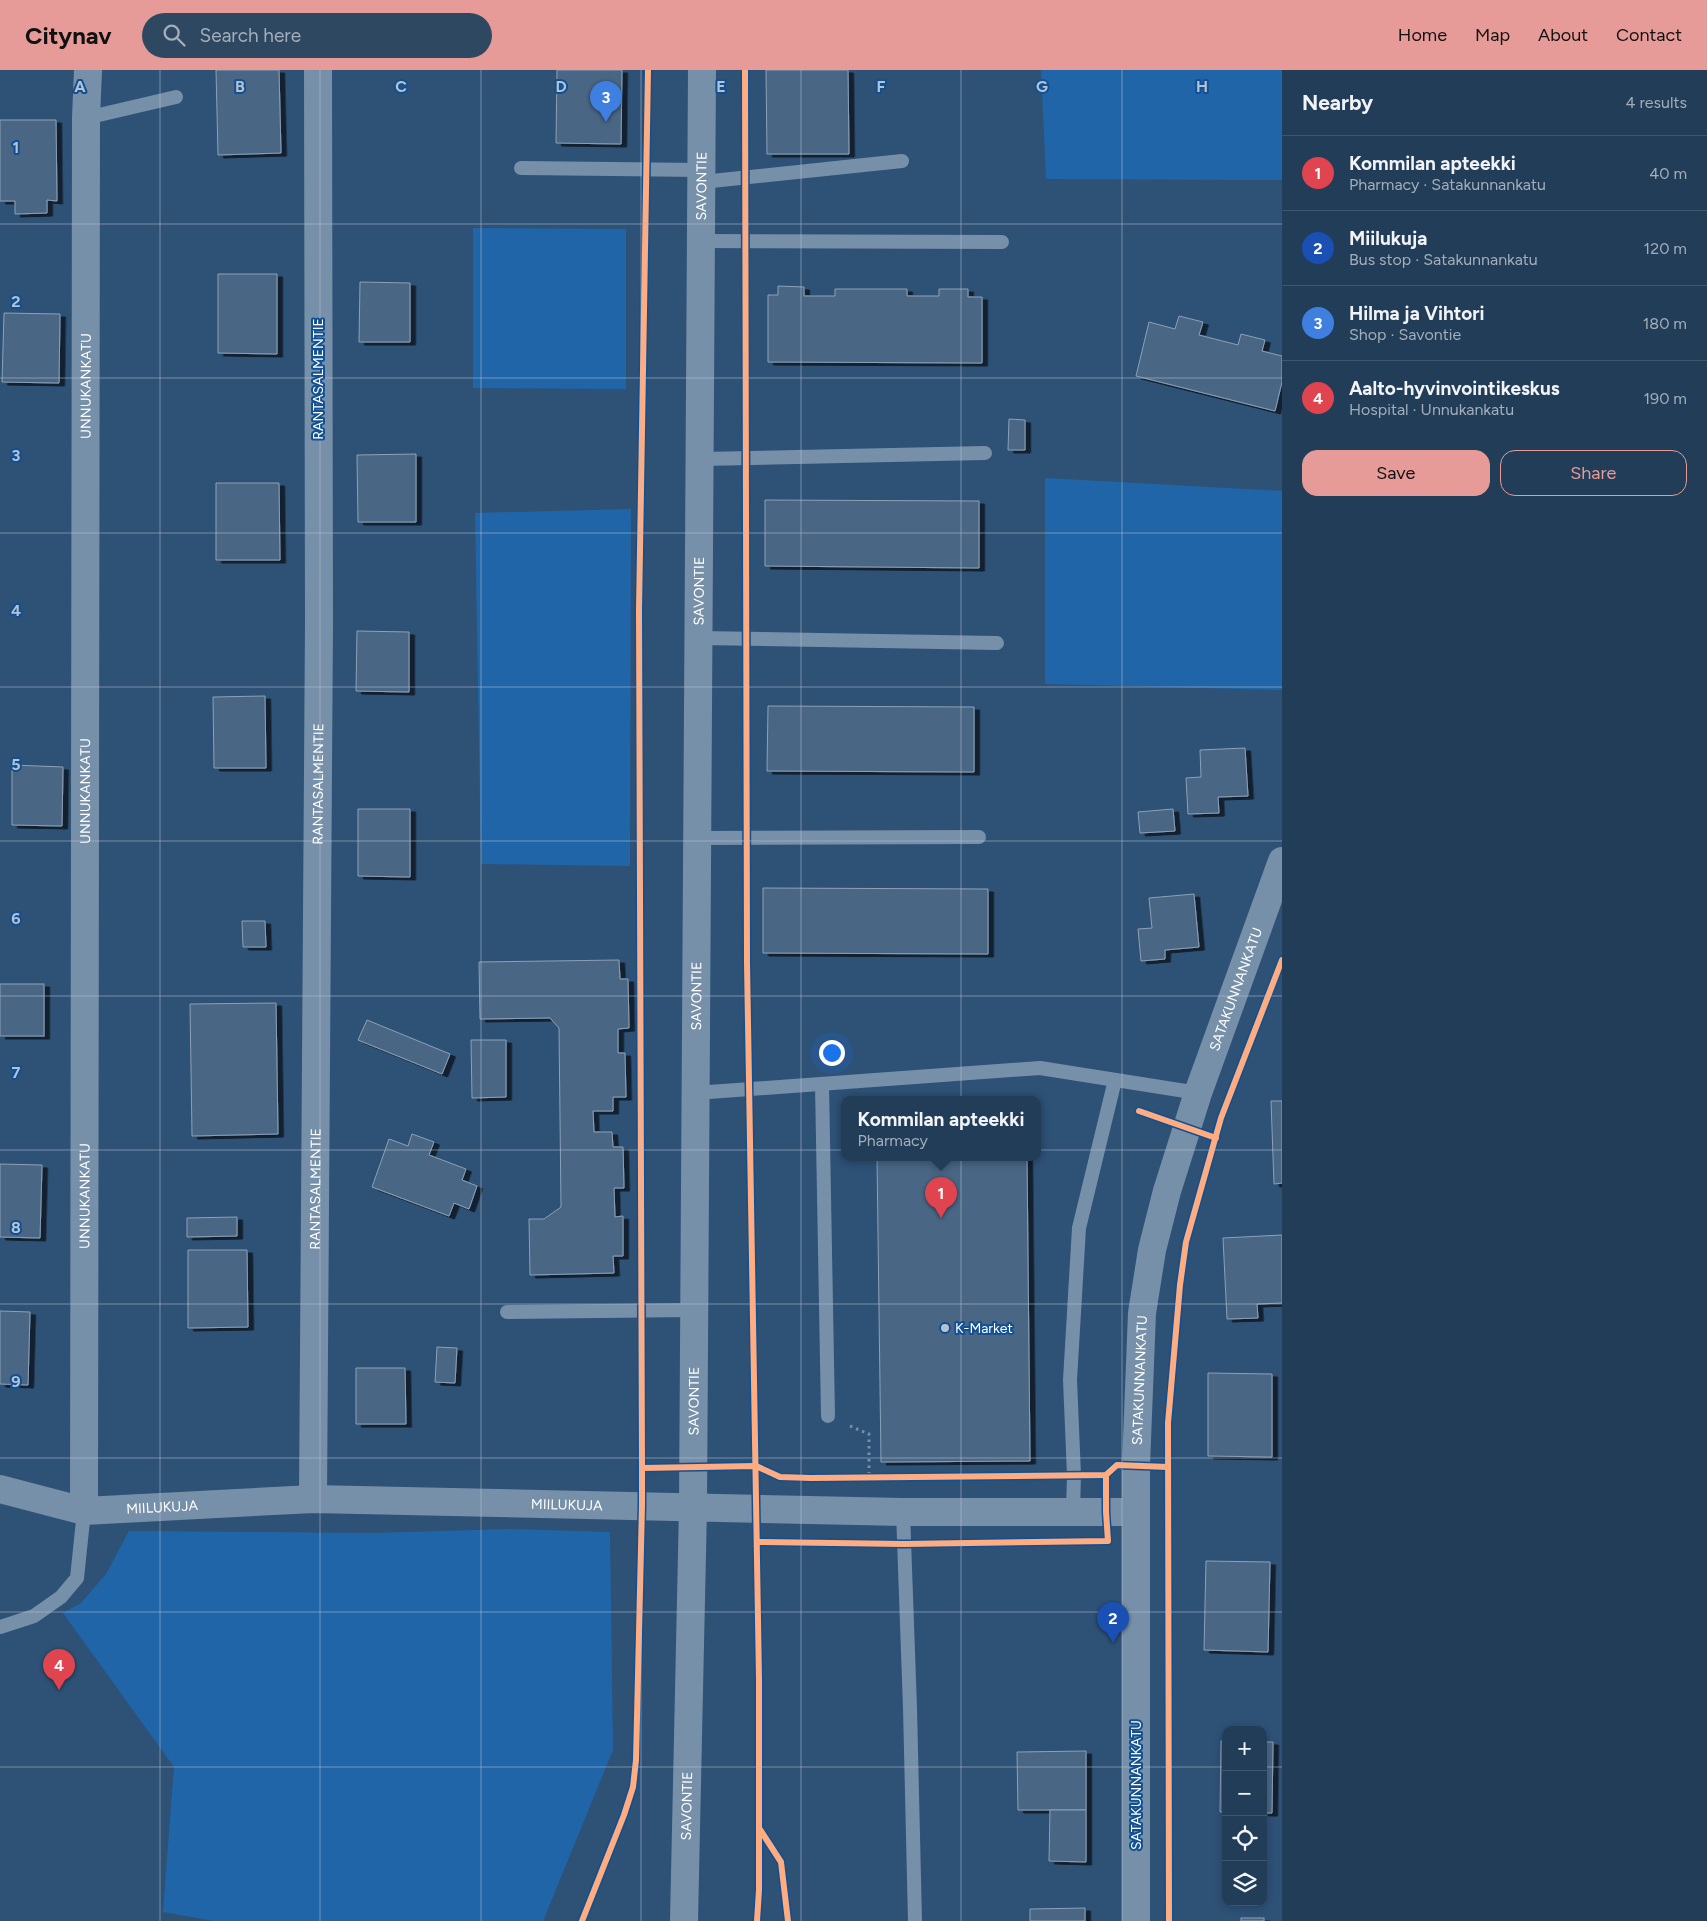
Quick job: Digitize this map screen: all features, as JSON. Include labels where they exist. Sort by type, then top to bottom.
[{"type":"street","name":"UNNUKANKATU","points":[[84,1511],[86,118],[88,70]]},
{"type":"street","name":"RANTASALMENTIE","points":[[313,1498],[319,623],[318,70]]},
{"type":"street","name":"SAVONTIE","points":[[684,1921],[694,1507],[702,70]]},
{"type":"street","name":"SATAKUNNANKATU","points":[[1136,1921],[1136,1512],[1138,1389],[1142,1313],[1152,1250],[1165,1200],[1198,1094],[1282,861]]},
{"type":"street","name":"MIILUKUJA","points":[[0,1489],[84,1511],[313,1498],[903,1512],[1136,1512]]},
{"type":"lane","points":[[86,118],[176,97]]},
{"type":"lane","points":[[521,168],[702,176],[902,161]]},
{"type":"lane","points":[[701,240],[1002,242]]},
{"type":"lane","points":[[700,459],[985,453]]},
{"type":"lane","points":[[698,638],[997,643]]},
{"type":"lane","points":[[697,838],[979,837]]},
{"type":"lane","points":[[695,1093],[1040,1068],[1198,1094]]},
{"type":"lane","points":[[1073,1511],[1074,1475],[1070,1380],[1079,1228],[1115,1080]]},
{"type":"lane","points":[[822,1084],[828,1416]]},
{"type":"lane","points":[[507,1312],[694,1310]]},
{"type":"lane","points":[[0,1627],[34,1616],[61,1597],[77,1578],[84,1511]]},
{"type":"lane","points":[[903,1512],[915,1921]]},
{"type":"path","points":[[828,1416],[869,1434],[869,1478]]},
{"type":"path","points":[[859,1478],[879,1478]]},
{"type":"shaded area","points":[[1041,70],[1282,70],[1282,180],[1046,179]]},
{"type":"shaded area","points":[[473,228],[626,229],[626,389],[473,388]]},
{"type":"shaded area","points":[[1045,478],[1282,491],[1282,690],[1045,684]]},
{"type":"shaded area","points":[[631,509],[630,866],[481,864],[475,513]]},
{"type":"shaded area","points":[[510,1529],[610,1532],[613,1750],[543,1921],[214,1921],[163,1912],[174,1767],[63,1613],[81,1603],[106,1574],[129,1531],[372,1533]]},
{"type":"building","points":[[216,70],[279,70],[281,153],[218,155]]},
{"type":"building","points":[[557,70],[622,70],[621,144],[556,143]]},
{"type":"building","points":[[766,70],[848,70],[849,154],[767,154]]},
{"type":"building","points":[[0,120],[56,120],[57,201],[47,200],[47,213],[15,214],[15,201],[0,201]]},
{"type":"building","points":[[218,274],[277,274],[277,354],[218,353]]},
{"type":"building","points":[[360,282],[410,283],[410,342],[359,342]]},
{"type":"building","points":[[778,286],[804,287],[804,296],[835,296],[835,289],[907,289],[907,296],[939,296],[939,289],[968,289],[968,297],[982,297],[982,363],[768,362],[768,295],[778,295]]},
{"type":"building","points":[[4,313],[60,314],[59,383],[2,382]]},
{"type":"building","points":[[1179,316],[1203,322],[1199,335],[1238,345],[1241,334],[1265,340],[1262,351],[1282,356],[1282,382],[1275,411],[1136,376],[1149,322],[1175,329]]},
{"type":"building","points":[[1009,419],[1025,420],[1025,450],[1008,450]]},
{"type":"building","points":[[416,454],[416,522],[358,522],[357,455]]},
{"type":"building","points":[[216,483],[279,483],[280,560],[216,560]]},
{"type":"building","points":[[765,500],[979,501],[979,568],[765,566]]},
{"type":"building","points":[[357,631],[409,632],[409,692],[356,691]]},
{"type":"building","points":[[265,696],[266,768],[214,768],[213,697]]},
{"type":"building","points":[[768,706],[974,707],[974,772],[767,771]]},
{"type":"building","points":[[1245,748],[1248,796],[1218,797],[1219,813],[1188,814],[1186,778],[1201,777],[1200,750]]},
{"type":"building","points":[[12,765],[63,767],[62,826],[12,825]]},
{"type":"building","points":[[358,809],[410,809],[410,877],[358,876]]},
{"type":"building","points":[[1173,809],[1175,831],[1140,833],[1138,812]]},
{"type":"building","points":[[763,888],[988,889],[988,954],[763,953]]},
{"type":"building","points":[[1194,894],[1199,947],[1165,950],[1165,959],[1141,961],[1138,929],[1152,928],[1149,898]]},
{"type":"building","points":[[242,921],[265,921],[266,947],[243,947]]},
{"type":"building","points":[[619,960],[620,979],[628,979],[629,1028],[618,1029],[618,1053],[625,1053],[626,1097],[613,1097],[613,1111],[593,1111],[594,1132],[612,1132],[613,1147],[623,1147],[624,1188],[614,1188],[615,1217],[623,1216],[623,1256],[613,1256],[614,1273],[530,1275],[529,1219],[544,1219],[561,1207],[559,1028],[550,1018],[480,1019],[479,962]]},
{"type":"building","points":[[0,984],[44,984],[44,1036],[0,1036]]},
{"type":"building","points":[[276,1003],[278,1134],[192,1136],[190,1004]]},
{"type":"building","points":[[367,1020],[450,1054],[442,1074],[358,1040]]},
{"type":"building","points":[[471,1040],[506,1040],[506,1097],[472,1098]]},
{"type":"building","points":[[1271,1101],[1282,1101],[1282,1183],[1274,1184]]},
{"type":"building","points":[[412,1134],[434,1142],[429,1155],[466,1169],[462,1180],[477,1186],[469,1209],[454,1203],[449,1216],[372,1187],[389,1139],[408,1146]]},
{"type":"building","points":[[877,1161],[1027,1161],[1030,1461],[881,1462]]},
{"type":"building","points":[[0,1164],[42,1165],[40,1238],[0,1237]]},
{"type":"building","points":[[237,1217],[237,1236],[187,1237],[187,1218]]},
{"type":"building","points":[[1282,1235],[1282,1303],[1257,1304],[1258,1318],[1227,1319],[1223,1238]]},
{"type":"building","points":[[188,1250],[247,1250],[248,1327],[188,1328]]},
{"type":"building","points":[[0,1311],[30,1312],[28,1385],[0,1384]]},
{"type":"building","points":[[437,1347],[457,1348],[455,1383],[435,1382]]},
{"type":"building","points":[[356,1368],[405,1368],[406,1424],[356,1424]]},
{"type":"building","points":[[1208,1373],[1272,1374],[1272,1457],[1208,1456]]},
{"type":"building","points":[[1206,1561],[1270,1562],[1268,1652],[1204,1650]]},
{"type":"building","points":[[1221,1741],[1222,1741],[1222,1812],[1220,1812]]},
{"type":"building","points":[[1267,1742],[1273,1742],[1272,1813],[1267,1813]]},
{"type":"building","points":[[1086,1751],[1086,1810],[1018,1810],[1017,1752]]},
{"type":"building","points":[[1050,1810],[1086,1810],[1086,1862],[1049,1861]]},
{"type":"building","points":[[1085,1908],[1085,1921],[1030,1921],[1030,1909]]},
{"type":"building","points":[[1241,1918],[1264,1918],[1264,1921],[1241,1921]]},
{"type":"cycle path","points":[[642,1468],[639,610],[648,70]]},
{"type":"cycle path","points":[[745,70],[747,963],[759,1679],[759,1890],[757,1921]]},
{"type":"cycle path","points":[[1169,1921],[1168,1423],[1180,1285],[1186,1242],[1221,1118],[1282,960]]},
{"type":"cycle path","points":[[1139,1111],[1216,1138]]},
{"type":"cycle path","points":[[582,1921],[624,1815],[633,1787],[636,1760],[642,1468],[756,1466],[780,1477],[811,1478],[1106,1475],[1117,1465],[1168,1467]]},
{"type":"cycle path","points":[[757,1542],[904,1544],[1108,1541],[1106,1475]]},
{"type":"cycle path","points":[[759,1828],[781,1862],[788,1921]]},
{"type":"place","name":"Hilma ja Vihtori","points":[[606,122]]},
{"type":"place","name":"Kommilan apteekki","points":[[941,1218]]},
{"type":"place","name":"K-Market","points":[[945,1328]]},
{"type":"place","name":"Miilukuja","points":[[1113,1643]]},
{"type":"place","name":"Aalto-hyvinvointikeskus","points":[[59,1690]]}]
